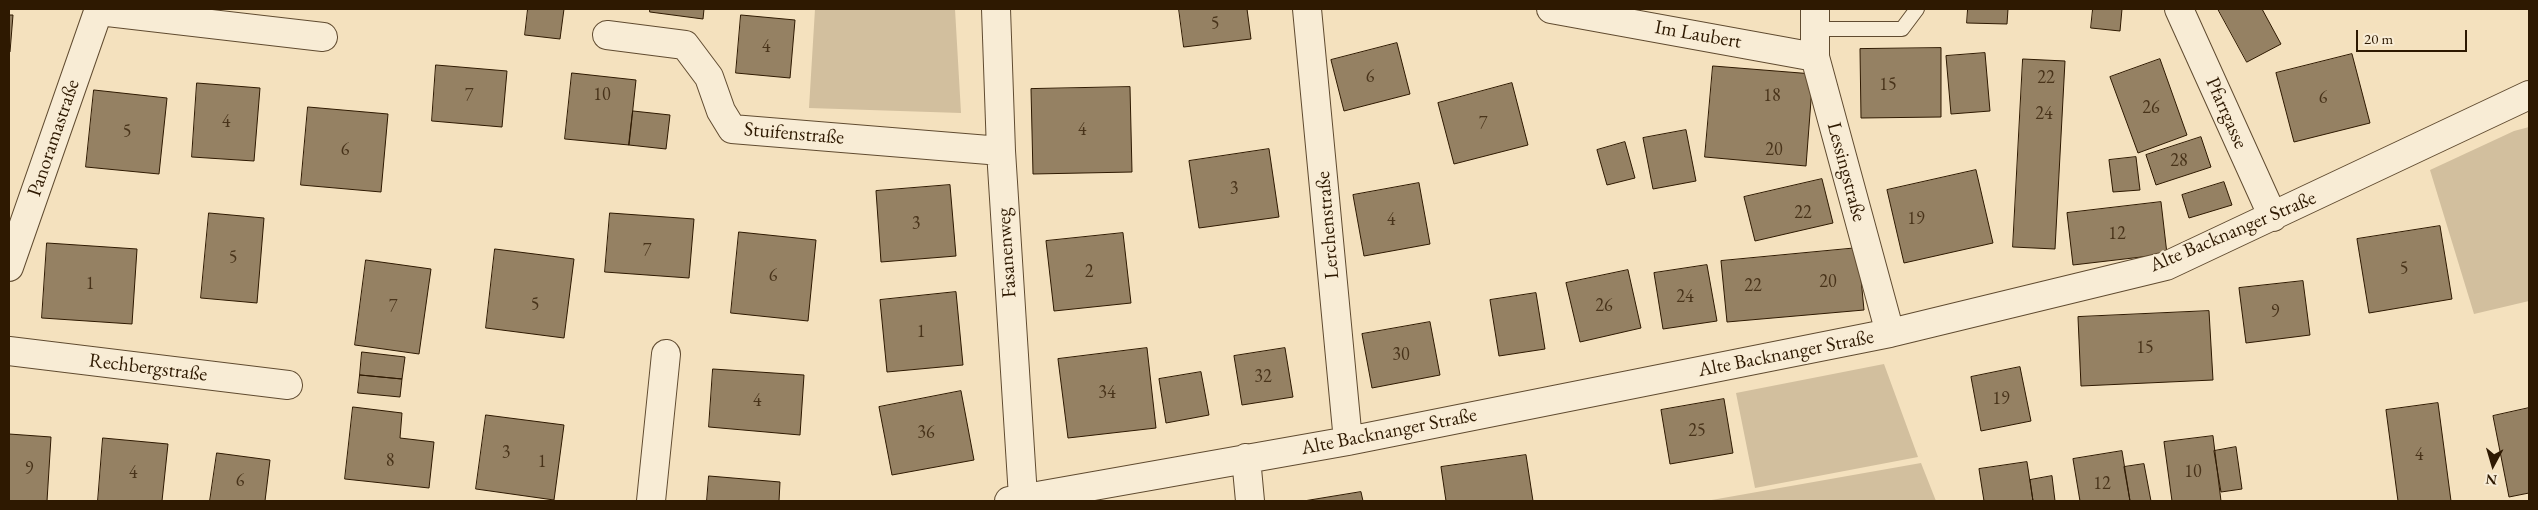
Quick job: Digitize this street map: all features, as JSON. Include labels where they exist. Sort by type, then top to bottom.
[{"type":"street","name":"Fasanenweg","points":[[996,9],[1016,499]]},
{"type":"street","name":"Lerchenstraße","points":[[1307,9],[1348,441]]},
{"type":"street","name":"Im Laubert","points":[[1551,9],[1815,57]]},
{"type":"street","name":"Pfarrgasse","points":[[2179,9],[2273,217]]},
{"type":"street","points":[[99,10],[323,37]]},
{"type":"street","name":"Panoramastraße","points":[[9,267],[99,10]]},
{"type":"street","name":"Lessingstraße","points":[[1815,19],[1815,57],[1890,333]]},
{"type":"street","name":"Stuifenstraße","points":[[607,35],[685,45],[709,77],[721,111],[732,129],[1001,151]]},
{"type":"street","name":"Alte Backnanger Straße","points":[[1016,499],[1348,441],[1890,333],[2166,266],[2529,95]]},
{"type":"street","name":"Rechbergstraße","points":[[9,351],[288,385]]},
{"type":"street","points":[[651,501],[666,354]]},
{"type":"street","points":[[1246,458],[1250,501]]},
{"type":"lane","points":[[1815,19],[1902,29],[1917,9]]},
{"type":"shaded area","points":[[815,9],[955,9],[961,113],[809,108]]},
{"type":"shaded area","points":[[2529,127],[2529,301],[2474,314],[2430,170],[2514,131]]},
{"type":"shaded area","points":[[1884,364],[1918,457],[1755,488],[1736,393]]},
{"type":"shaded area","points":[[1921,463],[1936,501],[1706,501]]},
{"type":"building","points":[[528,9],[564,9],[560,39],[525,35]]},
{"type":"building","points":[[650,9],[704,9],[703,19],[650,12]]},
{"type":"building","points":[[1179,9],[1247,9],[1251,39],[1184,47]]},
{"type":"building","points":[[1968,9],[2008,9],[2007,24],[1967,23]]},
{"type":"building","points":[[2093,9],[2122,9],[2120,31],[2091,28]]},
{"type":"building","points":[[2218,9],[2262,9],[2281,44],[2247,62]]},
{"type":"building","points":[[9,15],[13,15],[10,52],[9,52]]},
{"type":"building","points":[[741,15],[795,20],[790,78],[736,73]]},
{"type":"building","points":[[1397,43],[1410,94],[1344,111],[1331,60]]},
{"type":"building","points":[[1941,48],[1941,117],[1861,118],[1860,49]]},
{"type":"building","points":[[1985,53],[1990,111],[1951,114],[1946,56]]},
{"type":"building","points":[[2352,54],[2370,123],[2294,142],[2276,73]]},
{"type":"building","points":[[2023,59],[2065,61],[2055,249],[2013,247]]},
{"type":"building","points":[[2160,59],[2187,135],[2138,153],[2110,77]]},
{"type":"building","points":[[436,65],[507,71],[502,127],[432,121]]},
{"type":"building","points":[[1713,66],[1813,74],[1806,166],[1705,157]]},
{"type":"building","points":[[572,73],[636,80],[629,145],[565,139]]},
{"type":"building","points":[[197,83],[260,88],[254,161],[192,157]]},
{"type":"building","points":[[1512,83],[1528,145],[1454,164],[1438,103]]},
{"type":"building","points":[[1130,87],[1132,172],[1033,174],[1031,89]]},
{"type":"building","points":[[94,90],[167,98],[159,174],[86,167]]},
{"type":"building","points":[[308,107],[388,114],[381,192],[301,185]]},
{"type":"building","points":[[633,111],[670,115],[666,149],[629,145]]},
{"type":"building","points":[[1686,130],[1696,181],[1653,189],[1643,138]]},
{"type":"building","points":[[2201,137],[2211,167],[2156,185],[2146,155]]},
{"type":"building","points":[[1625,142],[1635,178],[1607,185],[1597,150]]},
{"type":"building","points":[[1269,149],[1279,217],[1199,228],[1189,161]]},
{"type":"building","points":[[2136,157],[2140,190],[2113,192],[2109,160]]},
{"type":"building","points":[[1976,170],[1993,243],[1904,263],[1887,190]]},
{"type":"building","points":[[1822,179],[1833,223],[1755,241],[1744,197]]},
{"type":"building","points":[[2224,182],[2232,205],[2189,218],[2182,195]]},
{"type":"building","points":[[1419,183],[1430,244],[1364,256],[1353,195]]},
{"type":"building","points":[[950,185],[956,256],[881,262],[876,191]]},
{"type":"building","points":[[2161,202],[2167,254],[2073,265],[2067,213]]},
{"type":"building","points":[[209,213],[264,218],[257,303],[201,298]]},
{"type":"building","points":[[610,213],[694,219],[689,278],[605,272]]},
{"type":"building","points":[[2440,226],[2452,299],[2369,313],[2357,239]]},
{"type":"building","points":[[739,232],[816,240],[808,321],[731,313]]},
{"type":"building","points":[[1123,233],[1131,303],[1054,311],[1046,241]]},
{"type":"building","points":[[47,243],[137,249],[132,324],[42,318]]},
{"type":"building","points":[[1858,248],[1864,310],[1727,322],[1721,261]]},
{"type":"building","points":[[495,249],[574,259],[564,338],[486,328]]},
{"type":"building","points":[[366,260],[431,269],[419,354],[355,345]]},
{"type":"building","points":[[1707,265],[1717,321],[1663,329],[1654,273]]},
{"type":"building","points":[[1628,270],[1641,328],[1580,342],[1566,283]]},
{"type":"building","points":[[2303,281],[2310,335],[2246,343],[2239,288]]},
{"type":"building","points":[[956,292],[963,365],[887,372],[880,300]]},
{"type":"building","points":[[1536,293],[1545,349],[1499,356],[1490,300]]},
{"type":"building","points":[[2209,311],[2213,380],[2081,386],[2078,317]]},
{"type":"building","points":[[1430,322],[1440,375],[1372,388],[1362,334]]},
{"type":"building","points":[[1147,348],[1156,428],[1068,438],[1058,359]]},
{"type":"building","points":[[1285,348],[1293,397],[1242,405],[1234,356]]},
{"type":"building","points":[[362,352],[405,357],[402,379],[360,375]]},
{"type":"building","points":[[2020,367],[2031,421],[1981,431],[1971,377]]},
{"type":"building","points":[[713,369],[804,375],[800,435],[709,427]]},
{"type":"building","points":[[1201,372],[1209,415],[1166,423],[1159,379]]},
{"type":"building","points":[[360,375],[402,379],[400,397],[358,393]]},
{"type":"building","points":[[961,391],[974,460],[892,475],[879,407]]},
{"type":"building","points":[[1724,399],[1733,453],[1670,464],[1661,410]]},
{"type":"building","points":[[2438,403],[2451,501],[2398,501],[2386,410]]},
{"type":"building","points":[[353,407],[402,413],[400,438],[434,442],[429,488],[345,479]]},
{"type":"building","points":[[2529,408],[2529,493],[2509,497],[2493,416]]},
{"type":"building","points":[[486,415],[564,425],[554,500],[476,489]]},
{"type":"building","points":[[9,434],[51,437],[47,501],[9,501]]},
{"type":"building","points":[[2213,436],[2221,501],[2172,501],[2164,442]]},
{"type":"building","points":[[103,438],[168,444],[162,501],[98,501]]},
{"type":"building","points":[[2236,447],[2242,489],[2221,492],[2214,451]]},
{"type":"building","points":[[2122,451],[2130,501],[2080,501],[2073,459]]},
{"type":"building","points":[[217,453],[270,460],[265,501],[210,501]]},
{"type":"building","points":[[1526,455],[1533,501],[1446,501],[1441,467]]},
{"type":"building","points":[[2027,462],[2033,501],[1984,501],[1979,469]]},
{"type":"building","points":[[2144,464],[2151,501],[2130,501],[2124,467]]},
{"type":"building","points":[[709,476],[780,482],[779,501],[707,501]]},
{"type":"building","points":[[2052,476],[2055,501],[2033,501],[2030,480]]},
{"type":"building","points":[[1361,492],[1363,501],[1304,501]]}]
